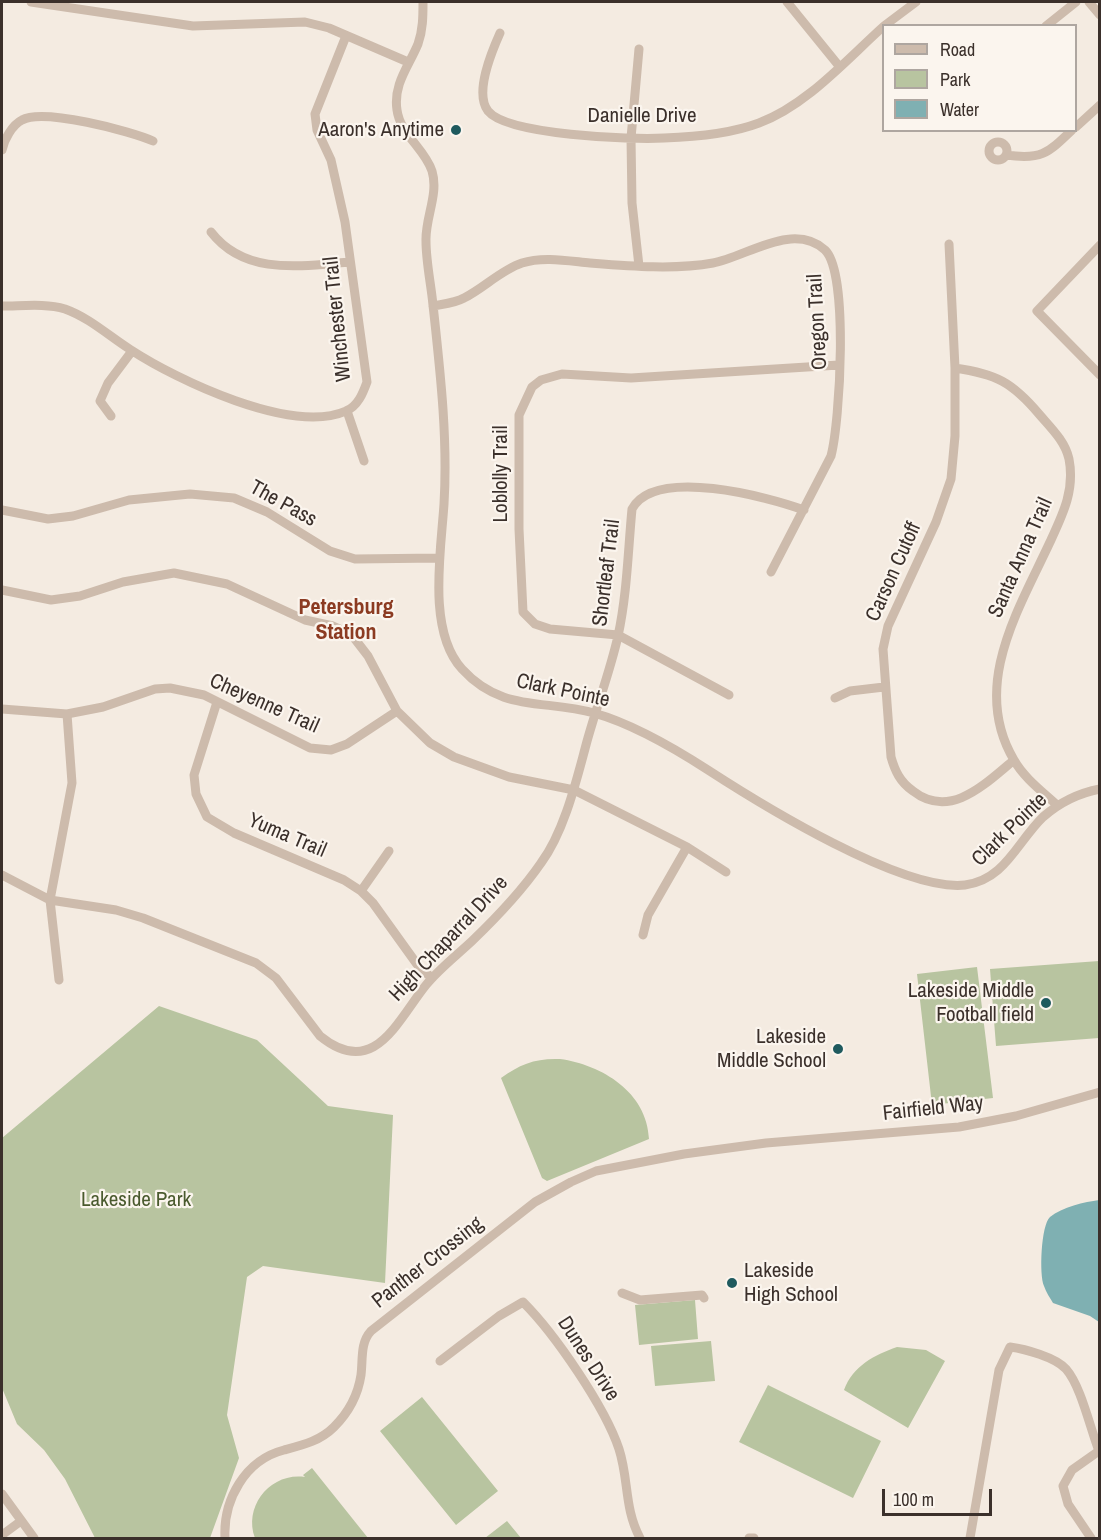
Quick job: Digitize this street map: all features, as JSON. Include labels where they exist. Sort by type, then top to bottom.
[{"type":"street","points":[[31,2],[194,26],[305,22],[408,62]]},
{"type":"street","name":"Clark Pointe","points":[[423,2],[420,38],[396,88],[397,112],[407,133],[432,169],[434,188],[425,239],[446,462],[439,558],[441,619],[447,644],[460,668],[478,683],[522,704],[595,713],[628,726],[696,762],[756,801],[859,856],[943,885],[982,882],[996,873],[1042,818],[1075,796],[1100,789]]},
{"type":"street","points":[[787,2],[839,66]]},
{"type":"street","name":"Danielle Drive","points":[[887,24],[916,2]]},
{"type":"street","points":[[1048,24],[1076,2]]},
{"type":"street","points":[[1089,2],[1100,15]]},
{"type":"street","name":"Danielle Drive","points":[[500,33],[490,57],[483,85],[483,102],[496,118],[519,128],[631,138],[665,138],[729,131],[757,124],[782,113],[882,28]]},
{"type":"street","name":"Winchester Trail","points":[[2,306],[64,309],[86,319],[132,351],[183,379],[242,404],[306,416],[347,411],[361,399],[367,382],[345,222],[331,160],[317,130],[315,114],[346,36]]},
{"type":"street","points":[[639,49],[631,138],[632,202],[639,266]]},
{"type":"street","points":[[1077,126],[1100,105]]},
{"type":"street","points":[[2,150],[15,124],[32,116],[132,132],[153,141]]},
{"type":"street","points":[[1006,155],[1035,158],[1056,145],[1070,132]]},
{"type":"street","points":[[212,232],[220,243],[234,253],[259,264],[284,268],[350,262]]},
{"type":"street","name":"Oregon Trail","points":[[433,306],[462,299],[523,263],[546,260],[639,266],[713,263],[773,242],[796,239],[815,244],[825,251],[832,261],[837,279],[839,365],[837,435],[831,456],[771,572]]},
{"type":"street","name":"Carson Cutoff","points":[[949,244],[955,368],[955,436],[951,479],[936,522],[888,626],[883,649],[884,687],[895,773],[919,796],[934,802],[952,802],[969,795],[1014,760]]},
{"type":"street","points":[[1100,244],[1037,310],[1100,375]]},
{"type":"street","points":[[111,416],[100,401],[108,383],[132,351]]},
{"type":"street","name":"Loblolly Trail","points":[[729,694],[618,635],[550,628],[535,624],[523,612],[519,529],[519,415],[525,396],[541,380],[562,374],[632,378],[839,365]]},
{"type":"street","name":"Santa Anna Trail","points":[[955,368],[987,373],[1012,386],[1057,434],[1069,458],[1071,479],[1068,505],[1007,633],[999,659],[997,687],[999,715],[1014,760],[1058,806]]},
{"type":"street","points":[[347,411],[364,461]]},
{"type":"street","name":"Shortleaf Trail","points":[[595,713],[618,635],[633,509],[637,500],[648,493],[669,489],[729,491],[757,495],[804,510]]},
{"type":"street","name":"The Pass","points":[[2,510],[48,519],[72,516],[129,500],[190,494],[234,498],[267,512],[330,551],[355,559],[439,558]]},
{"type":"street","points":[[2,590],[51,600],[80,596],[123,582],[174,573],[189,574],[227,584],[304,620],[333,626],[351,634],[369,656],[397,711],[430,743],[454,757],[509,777],[574,790],[687,847],[726,872]]},
{"type":"street","points":[[835,698],[850,691],[884,687]]},
{"type":"street","name":"Cheyenne Trail","points":[[2,709],[67,714],[103,708],[155,689],[188,691],[218,702],[310,748],[331,750],[347,744],[397,711]]},
{"type":"street","name":"Yuma Trail","points":[[218,702],[194,775],[195,794],[207,817],[234,833],[344,880],[361,891],[373,903],[419,967],[432,978]]},
{"type":"street","name":"High Chaparral Drive","points":[[2,874],[50,900],[116,910],[143,918],[256,963],[276,978],[320,1036],[341,1049],[359,1051],[375,1048],[389,1038],[404,1012],[432,978],[519,893],[543,861],[574,790],[595,713]]},
{"type":"street","points":[[59,980],[50,900],[72,783],[72,749],[67,714]]},
{"type":"street","points":[[643,934],[648,915],[687,847]]},
{"type":"street","points":[[361,891],[389,851]]},
{"type":"street","name":"Fairfield Way","points":[[766,1143],[959,1127],[1016,1116],[1100,1092]]},
{"type":"street","name":"Panther Crossing","points":[[225,1539],[225,1524],[230,1500],[249,1471],[275,1453],[321,1437],[332,1429],[351,1406],[359,1386],[364,1342],[371,1331],[535,1202],[571,1182],[616,1166],[766,1143]]},
{"type":"street","points":[[622,1293],[640,1300],[702,1295],[704,1298]]},
{"type":"street","name":"Dunes Drive","points":[[440,1360],[499,1316],[523,1302],[547,1329],[610,1425],[625,1475],[625,1495],[631,1522],[640,1539]]},
{"type":"street","points":[[970,1539],[999,1370],[1010,1347],[1029,1349],[1065,1368],[1078,1392],[1099,1451],[1072,1470],[1063,1486],[1068,1503],[1091,1539]]},
{"type":"street","points":[[2,1494],[34,1539]]},
{"type":"street","points":[[2,1535],[21,1521]]},
{"type":"street","points":[[749,1539],[754,1539]]},
{"type":"green space","name":"Lakeside Middle Football field","points":[[1099,961],[1099,1038],[996,1046],[990,969]]},
{"type":"green space","points":[[977,967],[993,1098],[932,1105],[917,974]]},
{"type":"green space","name":"Lakeside Park","points":[[159,1006],[257,1040],[328,1106],[393,1115],[385,1283],[263,1266],[247,1277],[227,1415],[239,1458],[210,1538],[95,1538],[65,1479],[44,1450],[17,1424],[2,1388],[2,1138]]},
{"type":"green space","points":[[560,1059],[591,1067],[619,1084],[640,1108],[646,1122],[649,1139],[547,1181],[542,1178],[501,1078],[529,1063]]},
{"type":"green space","points":[[695,1300],[698,1339],[639,1345],[635,1305]]},
{"type":"green space","points":[[711,1341],[715,1381],[655,1386],[651,1346]]},
{"type":"green space","points":[[897,1347],[926,1350],[945,1361],[908,1428],[844,1390],[853,1374],[865,1362]]},
{"type":"green space","points":[[768,1385],[881,1441],[853,1498],[739,1442]]},
{"type":"green space","points":[[422,1397],[498,1491],[456,1525],[380,1431]]},
{"type":"green space","points":[[312,1468],[368,1538],[255,1538],[252,1526],[253,1514],[263,1494],[281,1480],[305,1477],[303,1475]]},
{"type":"green space","points":[[507,1521],[521,1538],[485,1538]]},
{"type":"water","points":[[1100,1200],[1099,1322],[1090,1316],[1053,1303],[1042,1280],[1041,1261],[1043,1239],[1050,1217],[1067,1208]]},
{"type":"place","name":"Aaron's Anytime","points":[[456,130]]},
{"type":"place","name":"Lakeside Middle Football field","points":[[1046,1003]]},
{"type":"place","name":"Lakeside Middle School","points":[[838,1049]]},
{"type":"place","name":"Lakeside High School","points":[[732,1283]]},
{"type":"district","name":"Petersburg Station","points":[[346,620]]}]
